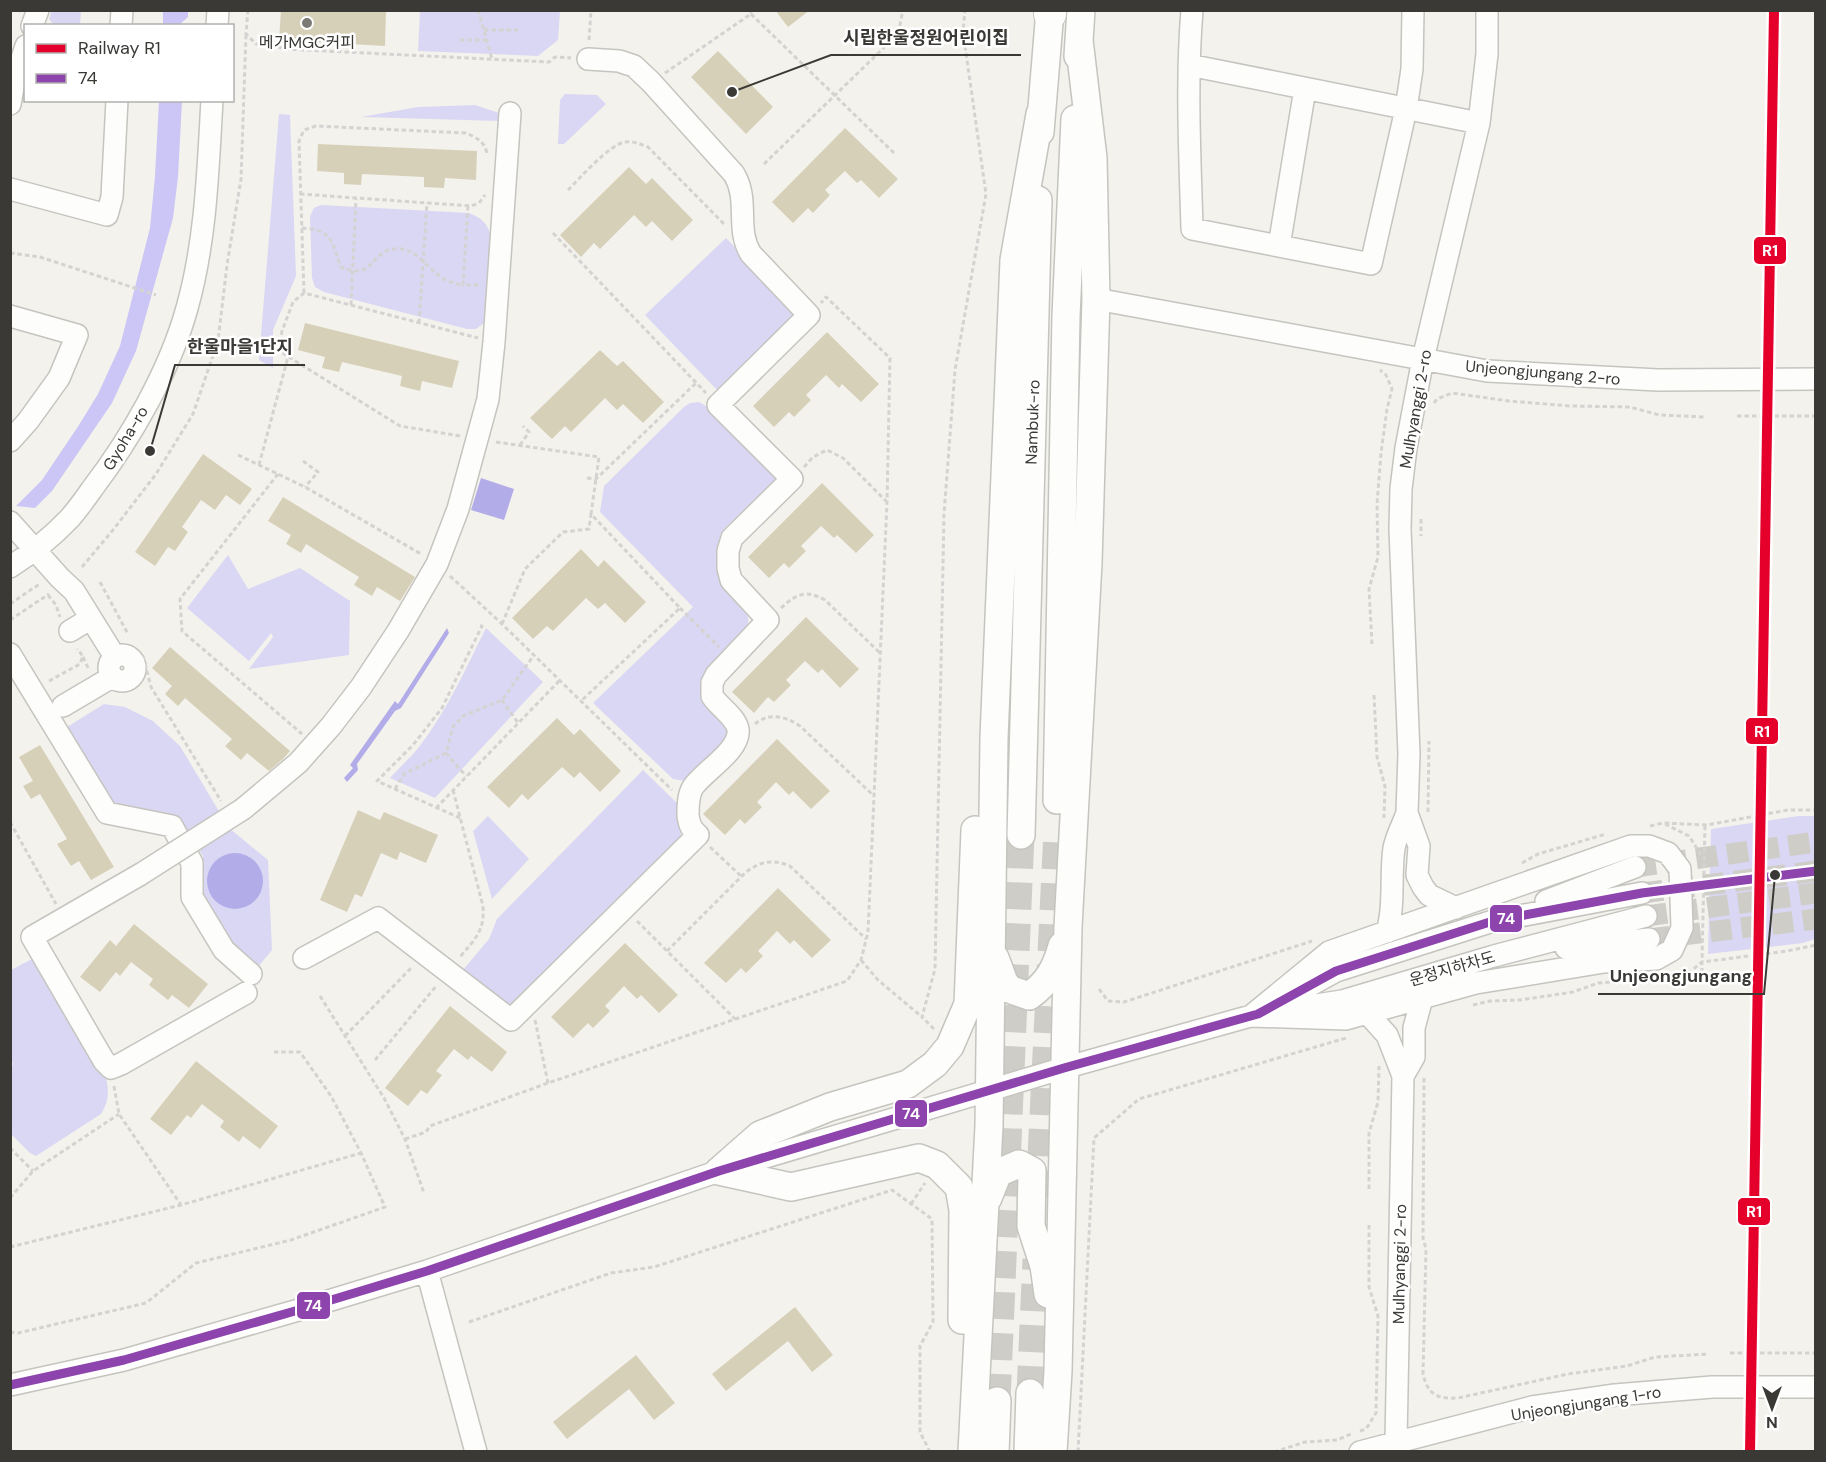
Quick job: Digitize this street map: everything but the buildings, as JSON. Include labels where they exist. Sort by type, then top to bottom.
[{"type":"main road","name":"Nambuk-ro","points":[[1057,831],[1066,316],[1081,10]]},
{"type":"main road","name":"Nambuk-ro","points":[[1021,835],[1040,114],[1050,12]]},
{"type":"main road","points":[[1053,1452],[1058,1348],[1068,927],[1088,563],[1096,299],[1093,158],[1079,40]]},
{"type":"main road","points":[[972,1452],[990,1090],[994,738],[1014,261],[1040,114]]},
{"type":"main road","points":[[719,1171],[760,1135],[830,1107],[908,1084],[935,1064],[950,1046],[968,1004],[975,834],[994,738]]},
{"type":"main road","points":[[992,948],[1004,982],[1009,989],[1029,996],[1042,987],[1058,962],[1068,927]]},
{"type":"main road","points":[[719,1171],[791,1187],[919,1158],[937,1165],[954,1181],[959,1187],[963,1210],[960,1452]]},
{"type":"main road","points":[[985,1206],[999,1173],[1019,1164],[1032,1171],[1031,1226],[1044,1266],[1058,1348]]},
{"type":"main road","points":[[1028,1452],[1030,1393]]},
{"type":"main road","points":[[995,1452],[997,1401]]},
{"type":"street","points":[[1192,10],[1188,117],[1192,229],[1371,264],[1406,109],[1412,69],[1413,10]]},
{"type":"street","name":"Mulhyanggi 2-ro","points":[[1407,813],[1409,754],[1400,529],[1401,489],[1406,448],[1423,359],[1479,123],[1487,54],[1487,10]]},
{"type":"street","points":[[11,91],[24,52]]},
{"type":"street","points":[[304,958],[378,918],[511,1020],[698,835],[691,828],[688,805],[692,788],[733,746],[738,737],[733,718],[716,702],[711,690],[716,675],[768,620],[731,580],[728,551],[732,538],[792,479],[718,405],[809,315],[745,245],[743,198],[738,179],[634,66],[619,61],[588,59]]},
{"type":"street","points":[[1189,65],[1479,123]]},
{"type":"street","points":[[1278,246],[1305,89]]},
{"type":"street","points":[[10,189],[107,215],[112,197],[117,102]]},
{"type":"street","name":"Gyoha-ro","points":[[10,567],[35,550],[71,517],[102,477],[153,392],[173,346],[187,309],[200,241],[206,192],[212,102]]},
{"type":"street","points":[[10,654],[107,813],[172,826],[192,863],[192,897],[224,950],[249,984],[111,1068],[104,1061],[32,937],[141,874],[233,807],[298,763],[361,687],[398,632],[437,564],[458,509],[488,399],[510,113]]},
{"type":"street","name":"Unjeongjungang 2-ro","points":[[1096,299],[1487,370],[1658,380],[1815,379]]},
{"type":"street","points":[[10,316],[78,335],[59,378],[28,421],[10,441]]},
{"type":"street","points":[[10,522],[74,591],[90,619],[127,655],[63,706]]},
{"type":"street","points":[[70,631],[90,619]]},
{"type":"street","points":[[1407,813],[1419,846],[1417,875],[1423,887],[1429,895],[1456,908]]},
{"type":"street","points":[[1386,932],[1392,904],[1394,847],[1407,813]]},
{"type":"street","points":[[1631,846],[1650,846],[1668,853],[1680,870],[1682,928],[1672,950],[1656,959],[1604,962],[1476,983],[1346,1019],[1254,1015],[1329,952],[1631,846]]},
{"type":"street","points":[[10,1385],[124,1360],[428,1271],[719,1171],[1065,1068],[1254,1015],[1336,971],[1493,921],[1635,867]]},
{"type":"street","points":[[1493,921],[1642,893]]},
{"type":"street","name":"운정지하차도","points":[[1254,1015],[1342,1001],[1494,956],[1646,916]]},
{"type":"street","points":[[1494,956],[1649,939]]},
{"type":"street","points":[[1403,1076],[1414,1057],[1414,1028],[1422,998]]},
{"type":"street","points":[[1367,1013],[1386,1035],[1403,1076]]},
{"type":"street","name":"Mulhyanggi 2-ro","points":[[1397,1447],[1403,1076]]},
{"type":"street","points":[[428,1271],[476,1452]]},
{"type":"street","name":"Unjeongjungang 1-ro","points":[[1360,1452],[1397,1447],[1532,1407],[1614,1395],[1712,1387],[1815,1387]]},
{"type":"path","points":[[248,10],[246,34],[256,44],[273,45],[284,49],[549,62],[555,57],[588,59],[591,10]]},
{"type":"path","points":[[478,10],[492,59]]},
{"type":"path","points":[[764,164],[898,34],[903,10]]},
{"type":"path","points":[[922,1017],[935,969],[944,514],[954,381],[986,194],[963,32],[965,10]]},
{"type":"path","points":[[651,82],[751,12],[894,153]]},
{"type":"path","points":[[483,30],[518,30]]},
{"type":"path","points":[[460,39],[486,39]]},
{"type":"path","points":[[304,293],[299,141],[303,130],[316,126],[465,133],[477,138],[486,147],[488,158]]},
{"type":"path","points":[[568,190],[612,147],[623,142],[635,142],[648,147],[745,245]]},
{"type":"path","points":[[300,194],[468,206],[479,203],[486,195],[486,186]]},
{"type":"path","points":[[351,305],[356,198]]},
{"type":"path","points":[[419,323],[427,203]]},
{"type":"path","points":[[463,285],[468,206]]},
{"type":"path","points":[[302,228],[314,229],[325,234],[334,244],[341,267],[352,272],[362,271],[381,254],[394,248],[409,252],[424,261],[450,283],[498,286]]},
{"type":"path","points":[[553,233],[718,405]]},
{"type":"path","points":[[10,253],[40,257],[156,295]]},
{"type":"path","points":[[304,293],[494,342]]},
{"type":"path","points":[[304,293],[293,302],[282,332],[280,344],[284,354],[400,426],[599,457],[589,529],[563,532],[525,569],[502,624]]},
{"type":"path","points":[[405,1139],[426,1132],[430,1126],[548,1083],[847,981],[861,960],[866,939],[874,796],[890,358],[826,297],[809,315]]},
{"type":"path","points":[[259,465],[288,357]]},
{"type":"path","points":[[1372,644],[1370,588],[1378,557],[1377,504],[1381,453],[1392,389],[1386,375],[1376,366]]},
{"type":"path","points":[[596,479],[696,383]]},
{"type":"path","points":[[1431,410],[1437,399],[1452,393],[1540,404],[1630,407],[1659,415],[1706,417]]},
{"type":"path","points":[[1737,416],[1815,416]]},
{"type":"path","points":[[519,445],[529,432],[523,426]]},
{"type":"path","points":[[792,479],[813,457],[827,450],[843,458],[886,502]]},
{"type":"path","points":[[238,455],[306,487],[437,564],[495,617],[688,805]]},
{"type":"path","points":[[303,461],[318,472],[306,487]]},
{"type":"path","points":[[278,474],[180,599],[182,631],[315,745]]},
{"type":"path","points":[[587,478],[596,479]]},
{"type":"path","points":[[591,514],[731,659]]},
{"type":"path","points":[[1421,520],[1421,542]]},
{"type":"path","points":[[10,604],[42,582],[50,583]]},
{"type":"path","points":[[100,582],[127,655],[233,807]]},
{"type":"path","points":[[10,620],[54,590]]},
{"type":"path","points":[[768,620],[792,598],[802,594],[815,595],[825,600],[880,653]]},
{"type":"path","points":[[581,701],[680,608]]},
{"type":"path","points":[[460,818],[377,781],[413,745],[442,708],[482,626],[480,625]]},
{"type":"path","points":[[395,789],[404,774],[446,753],[453,727],[463,716],[502,700],[534,655]]},
{"type":"path","points":[[82,657],[90,671],[89,677]]},
{"type":"path","points":[[436,808],[560,680]]},
{"type":"path","points":[[1374,695],[1377,757],[1385,786],[1384,822]]},
{"type":"path","points":[[502,700],[518,723]]},
{"type":"path","points":[[733,746],[757,721],[768,717],[790,719],[874,796]]},
{"type":"path","points":[[1428,822],[1429,740]]},
{"type":"path","points":[[446,753],[466,776]]},
{"type":"path","points":[[375,1060],[479,934],[484,919],[483,906],[453,790]]},
{"type":"path","points":[[1645,828],[1663,823],[1707,825],[1788,810],[1815,810]]},
{"type":"path","points":[[10,822],[65,918]]},
{"type":"path","points":[[1663,823],[1689,836],[1704,860]]},
{"type":"path","points":[[1518,865],[1538,854],[1610,833]]},
{"type":"path","points":[[698,835],[742,877]]},
{"type":"path","points":[[667,951],[754,866],[767,861],[779,861],[790,866],[866,939]]},
{"type":"path","points":[[624,909],[735,1019]]},
{"type":"path","points":[[1099,989],[1108,1001],[1124,1002],[1320,939]]},
{"type":"path","points":[[1650,979],[1702,979],[1702,962],[1815,945]]},
{"type":"path","points":[[345,1036],[425,954]]},
{"type":"path","points":[[861,960],[878,980],[922,1017],[950,1046]]},
{"type":"path","points":[[1468,1006],[1490,1001],[1520,1000],[1573,992],[1598,983],[1629,981]]},
{"type":"path","points":[[320,996],[384,1098],[405,1139],[424,1192]]},
{"type":"path","points":[[531,1000],[548,1083]]},
{"type":"path","points":[[1078,1452],[1094,1138],[1139,1099],[1350,1037]]},
{"type":"path","points":[[10,1332],[18,1334],[146,1304],[196,1263],[291,1240],[385,1207],[361,1153],[331,1096],[300,1053],[274,1052]]},
{"type":"path","points":[[1369,1189],[1369,1133],[1378,1102],[1379,1060]]},
{"type":"path","points":[[111,1068],[119,1114],[181,1206]]},
{"type":"path","points":[[1424,1079],[1423,1238],[1426,1249],[1423,1374],[1425,1384],[1432,1393],[1443,1399],[1458,1398],[1568,1374],[1627,1366],[1654,1357],[1709,1354]]},
{"type":"path","points":[[10,1198],[33,1171],[119,1114]]},
{"type":"path","points":[[10,1148],[33,1171]]},
{"type":"path","points":[[10,1247],[181,1206],[361,1153]]},
{"type":"path","points":[[469,1322],[611,1273],[654,1267],[892,1190],[932,1219],[933,1322],[920,1346],[920,1432],[930,1452]]},
{"type":"path","points":[[1274,1452],[1305,1442],[1337,1440],[1366,1429],[1376,1413],[1378,1316],[1369,1287],[1369,1222]]},
{"type":"path","points":[[1730,1353],[1815,1353]]},
{"type":"shaded area","points":[[52,10],[81,11],[80,24],[53,24],[49,19]]},
{"type":"shaded area","points":[[163,11],[188,11],[188,17],[180,24],[163,24]]},
{"type":"shaded area","points":[[420,11],[560,11],[558,40],[538,56],[418,51]]},
{"type":"shaded area","points":[[565,94],[597,95],[606,104],[564,144],[558,144],[560,100]]},
{"type":"shaded area","points":[[159,102],[182,102],[178,177],[173,218],[136,351],[112,403],[52,491],[35,508],[16,506],[42,480],[79,425],[98,394],[120,346],[150,228]]},
{"type":"shaded area","points":[[475,105],[499,113],[500,121],[361,117],[418,107]]},
{"type":"shaded area","points":[[279,114],[290,115],[296,276],[273,330],[273,368],[259,360]]},
{"type":"shaded area","points":[[321,205],[469,213],[481,219],[491,236],[484,323],[476,329],[467,329],[324,292],[315,287],[312,278],[310,216],[314,208]]},
{"type":"shaded area","points":[[726,238],[800,315],[719,392],[645,315]]},
{"type":"shaded area","points":[[699,402],[706,406],[776,479],[720,535],[718,556],[720,575],[747,612],[747,627],[706,672],[726,725],[728,733],[726,740],[685,781],[673,779],[593,703],[693,607],[600,512],[604,486],[684,407],[690,403]]},
{"type":"shaded area","points":[[481,478],[514,489],[504,520],[471,510]]},
{"type":"shaded area","points":[[228,555],[248,589],[300,568],[350,601],[349,655],[249,669],[273,637],[271,633],[249,661],[187,608]]},
{"type":"shaded area","points":[[447,628],[449,633],[401,708],[395,711],[357,764],[358,770],[347,782],[344,778],[353,768],[350,765],[395,701],[398,704]]},
{"type":"shaded area","points":[[486,628],[543,682],[435,798],[390,778],[419,747],[438,719]]},
{"type":"shaded area","points":[[104,704],[125,707],[153,721],[180,746],[229,828],[268,860],[272,950],[258,967],[233,946],[201,894],[203,856],[179,819],[116,807],[67,727]]},
{"type":"shaded area","points":[[643,770],[679,805],[681,837],[509,1008],[462,971],[489,939],[497,919]]},
{"type":"shaded area","points":[[488,816],[529,859],[492,899],[473,831]]},
{"type":"shaded area","points":[[1799,816],[1815,816],[1815,939],[1803,943],[1708,954],[1711,829]]},
{"type":"shaded area","points":[[229,853],[241,853],[251,857],[259,865],[263,881],[259,897],[251,905],[241,909],[229,909],[219,905],[211,897],[207,887],[207,875],[211,865],[219,857]]},
{"type":"shaded area","points":[[32,959],[106,1077],[108,1092],[106,1105],[101,1114],[36,1156],[11,1134],[10,1072],[13,1064],[11,1058],[11,970]]},
{"type":"tunnel","points":[[1039,1197],[1057,831]]},
{"type":"tunnel","points":[[997,1401],[1021,835]]},
{"type":"tunnel","points":[[1635,867],[1816,842]]},
{"type":"tunnel","points":[[1642,893],[1816,871]]},
{"type":"tunnel","points":[[1646,916],[1816,893]]},
{"type":"tunnel","points":[[1649,939],[1816,919]]},
{"type":"tunnel","points":[[1030,1393],[1036,1259]]},
{"type":"rail line","name":"R1","points":[[1750,1452],[1774,10]]},
{"type":"transit line","name":"74","points":[[10,1385],[124,1360],[295,1311],[427,1271],[719,1171],[1064,1068],[1258,1014],[1336,971],[1493,921],[1642,893],[1816,871]]},
{"type":"place","name":"메가MGC커피","points":[[307,23]]},
{"type":"place","name":"시립한울정원어린이집","points":[[732,92]]},
{"type":"place","name":"한울마을1단지","points":[[150,451]]},
{"type":"place","name":"Unjeongjungang","points":[[1775,875]]}]
